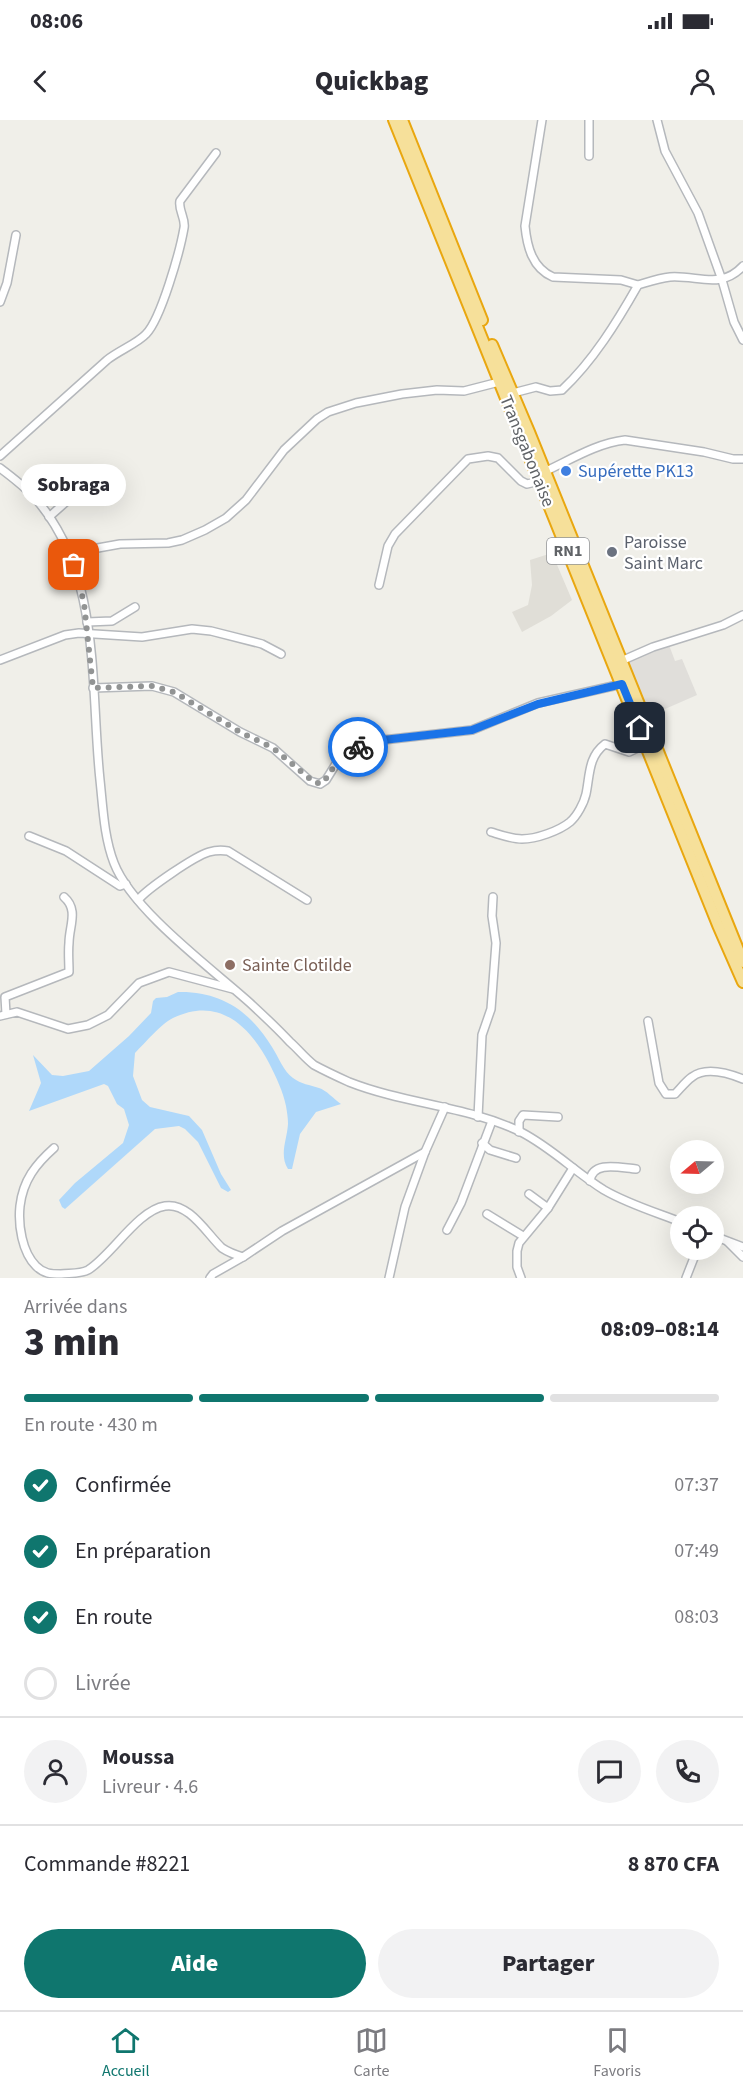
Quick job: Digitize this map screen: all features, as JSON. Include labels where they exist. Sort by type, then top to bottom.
[{"type":"highway","name":"Transgabonaise","points":[[394,120],[499,382],[621,661],[743,962]]},
{"type":"highway","name":"Transgabonaise","points":[[402,120],[513,393],[542,476],[622,684],[718,926],[743,982]]},
{"type":"street","points":[[542,120],[525,226],[526,241],[543,273],[553,277],[621,280],[638,285],[671,277],[722,280],[730,277],[743,266]]},
{"type":"street","points":[[589,120],[589,156]]},
{"type":"street","points":[[657,120],[665,151],[698,213],[734,322],[743,340]]},
{"type":"street","points":[[0,456],[107,360],[137,341],[150,329],[178,256],[185,225],[179,208],[180,201],[216,153]]},
{"type":"street","points":[[0,302],[7,283],[16,235]]},
{"type":"street","points":[[513,393],[536,387],[550,391],[562,390],[601,344],[621,316],[638,285]]},
{"type":"street","points":[[70,553],[120,544],[175,542],[205,530],[226,518],[246,500],[284,450],[317,419],[328,412],[356,403],[402,394],[437,390],[464,391],[499,382]]},
{"type":"street","points":[[379,585],[388,546],[395,534],[468,459],[488,456],[498,458],[527,484],[591,451],[616,441],[625,440],[743,459]]},
{"type":"street","points":[[0,469],[34,497],[49,517],[70,553],[81,588],[87,622],[105,832],[114,864],[138,900],[313,1064],[367,1088],[445,1107],[519,1132],[546,1146],[590,1181],[619,1198],[670,1218]]},
{"type":"street","points":[[49,517],[86,484],[116,480]]},
{"type":"street","points":[[87,622],[112,621],[135,607]]},
{"type":"street","points":[[621,661],[653,646],[723,625],[743,615]]},
{"type":"street","points":[[0,660],[65,635],[142,637],[192,629],[211,631],[262,644],[281,654]]},
{"type":"street","points":[[93,688],[152,686],[174,692],[240,732],[273,748],[310,781],[320,784],[326,780],[339,759],[355,747],[383,740],[472,730],[538,704],[622,684]]},
{"type":"street","points":[[491,832],[524,839],[536,837],[564,826],[572,821],[585,797],[590,766],[598,749],[605,744],[629,752],[646,744]]},
{"type":"street","points":[[28,836],[66,851],[120,886],[126,884]]},
{"type":"street","points":[[138,900],[149,889],[206,853],[223,850],[308,900]]},
{"type":"street","points":[[64,897],[68,900],[73,913],[69,942],[69,972],[5,997],[3,1015],[17,1012],[68,1029],[88,1025],[108,1015],[140,983],[169,972],[235,990]]},
{"type":"street","points":[[478,1117],[482,1035],[491,1009],[496,944],[492,916],[493,897]]},
{"type":"street","points":[[648,1021],[660,1083],[666,1094],[675,1094],[692,1077],[700,1073],[723,1072],[743,1079]]},
{"type":"street","points":[[389,1278],[405,1208],[425,1152],[445,1107]]},
{"type":"street","points":[[519,1132],[519,1121],[523,1115],[558,1117]]},
{"type":"street","points":[[447,1230],[461,1203],[492,1121]]},
{"type":"street","points":[[482,1143],[490,1150],[516,1158]]},
{"type":"street","points":[[54,1148],[35,1166],[25,1187],[19,1215],[21,1234],[30,1260],[48,1275],[87,1271],[146,1215],[166,1205],[177,1206],[195,1219],[224,1250],[243,1257]]},
{"type":"street","points":[[210,1278],[282,1232],[425,1152]]},
{"type":"street","points":[[590,1181],[594,1169],[601,1167],[636,1169]]},
{"type":"street","points":[[521,1278],[517,1267],[517,1251],[523,1236],[548,1208],[573,1168]]},
{"type":"street","points":[[529,1194],[548,1208]]},
{"type":"street","points":[[487,1214],[523,1236]]},
{"type":"street","points":[[726,1241],[743,1247]]},
{"type":"street","points":[[726,1241],[743,1257]]},
{"type":"street","points":[[686,1278],[693,1260]]},
{"type":"shaded area","points":[[552,553],[572,600],[551,616],[522,632],[512,612],[528,605],[532,585],[530,560]]},
{"type":"shaded area","points":[[669,645],[675,661],[682,659],[697,695],[649,716],[628,661]]},
{"type":"water","points":[[178,992],[208,995],[233,1006],[254,1023],[290,1075],[299,1082],[322,1089],[341,1104],[316,1112],[300,1134],[292,1169],[288,1169],[284,1158],[288,1124],[285,1100],[269,1063],[252,1037],[242,1026],[218,1013],[204,1010],[189,1012],[173,1018],[158,1029],[135,1053],[133,1076],[142,1100],[150,1107],[189,1116],[202,1130],[221,1174],[231,1190],[228,1192],[221,1188],[198,1142],[179,1126],[155,1129],[65,1209],[59,1200],[75,1183],[123,1143],[129,1125],[124,1109],[117,1104],[108,1086],[104,1084],[29,1111],[41,1083],[33,1055],[52,1075],[63,1076],[89,1071],[151,1013],[153,1001],[156,998],[167,997]]},
{"type":"way so far","points":[[74,565],[84,603],[93,688],[152,686],[174,692],[240,732],[273,748],[315,783],[323,783],[339,759],[358,747]]},
{"type":"place","name":"Supérette PK13","points":[[566,471]]},
{"type":"place","name":"Paroisse Saint Marc","points":[[612,552]]},
{"type":"place","name":"Sobraga","points":[[74,565]]},
{"type":"place","name":"Sainte Clotilde","points":[[230,965]]},
{"type":"route","points":[[358,747],[383,740],[472,730],[538,704],[622,684],[640,728]]}]
